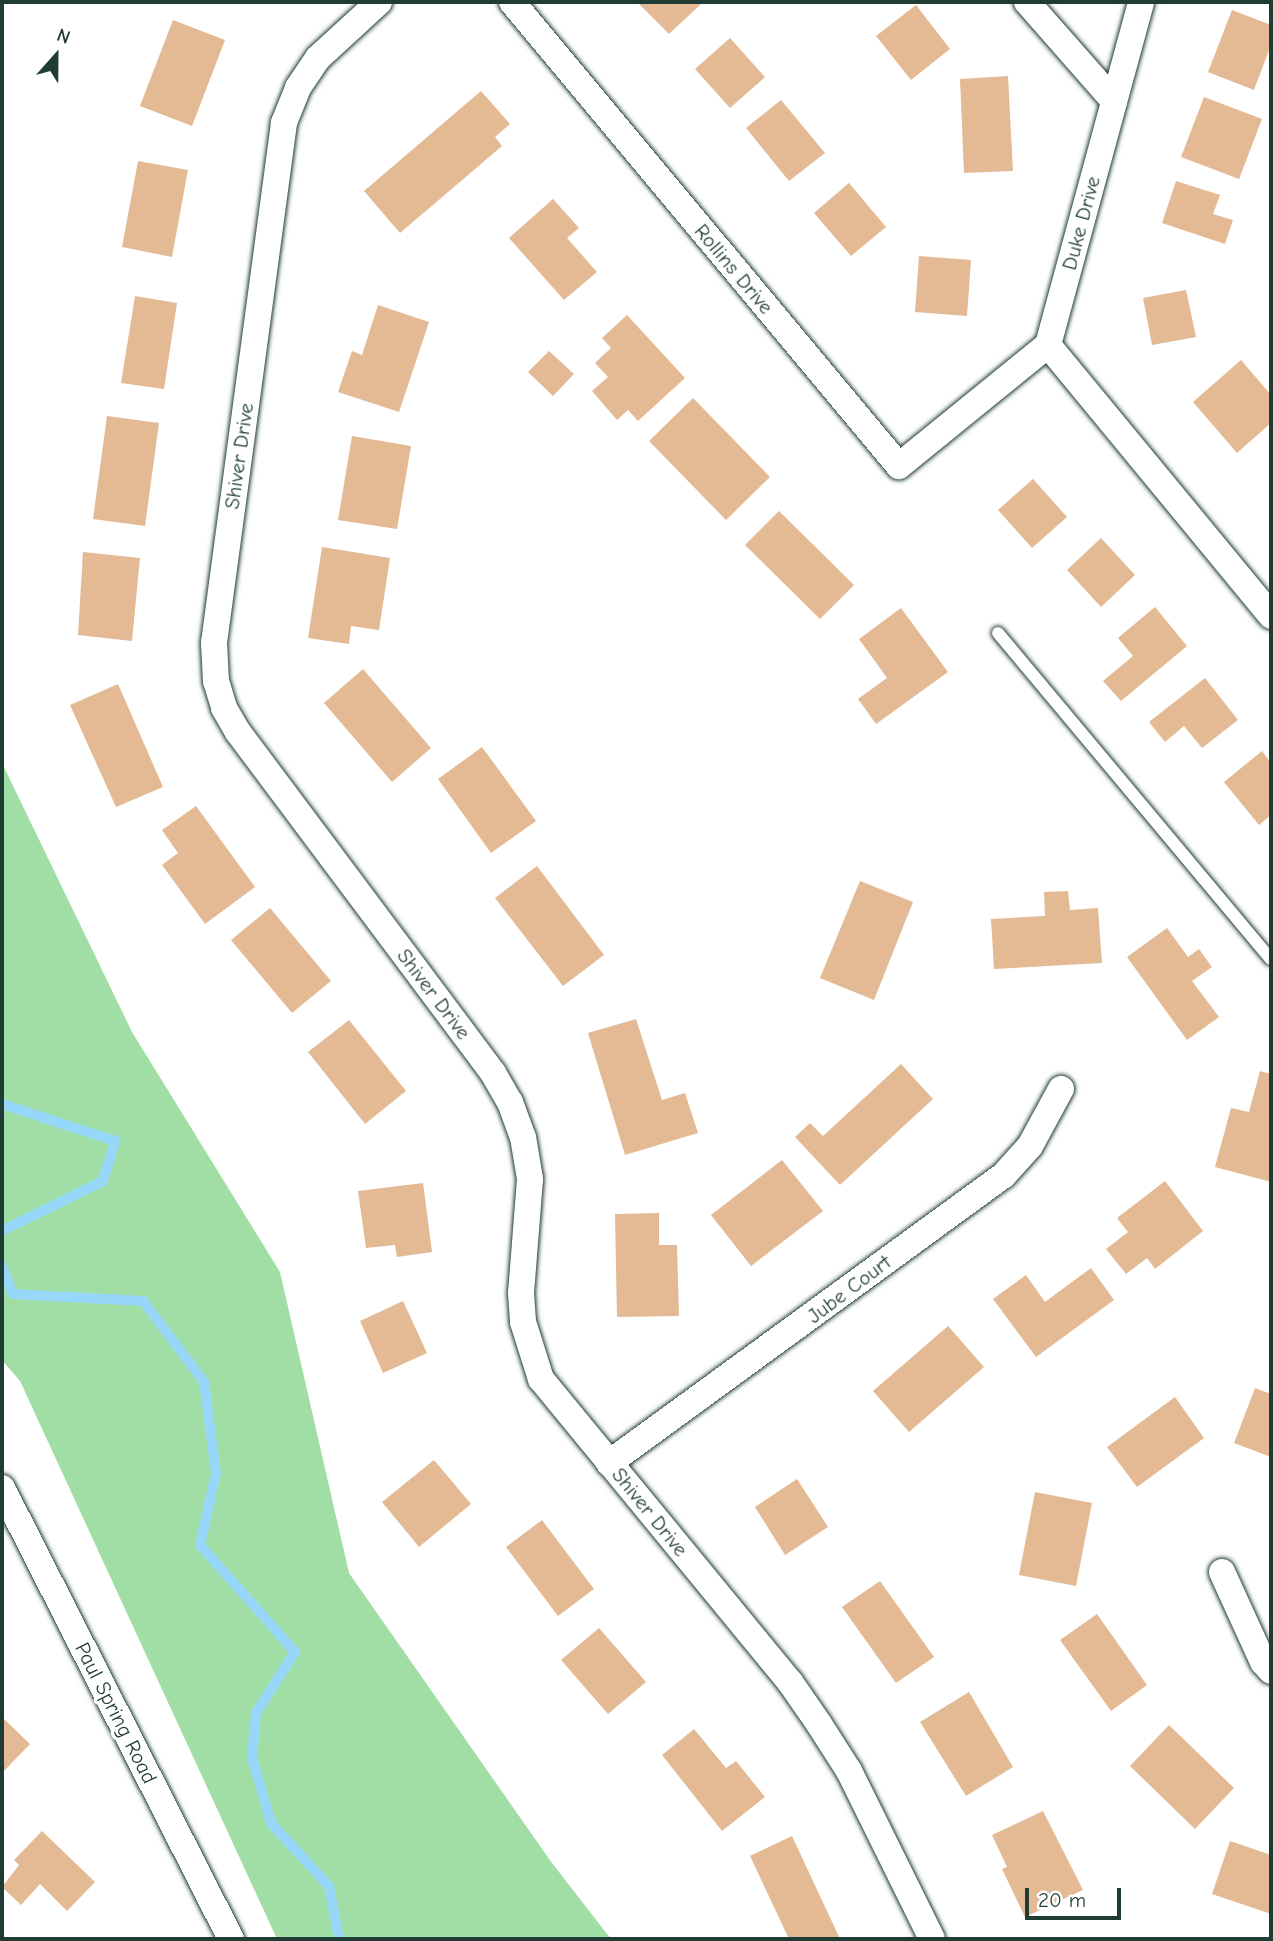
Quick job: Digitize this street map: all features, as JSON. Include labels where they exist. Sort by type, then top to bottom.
[{"type":"street","name":"Shiver Drive","points":[[379,2],[318,58],[298,88],[284,123],[214,643],[216,681],[224,708],[238,732],[493,1073],[510,1102],[523,1137],[530,1179],[521,1293],[530,1350],[541,1379],[790,1682],[849,1771],[932,1939]]},
{"type":"street","name":"Rollins Drive","points":[[512,2],[899,466],[1048,345]]},
{"type":"street","points":[[1027,2],[1114,101]]},
{"type":"street","name":"Duke Drive","points":[[1048,345],[1141,2]]},
{"type":"street","points":[[1048,345],[1271,616]]},
{"type":"street","name":"Jube Court","points":[[609,1463],[1003,1176],[1030,1146],[1061,1089]]},
{"type":"street","name":"Paul Spring Road","points":[[2,1488],[231,1939]]},
{"type":"street","points":[[1222,1572],[1263,1662],[1271,1671]]},
{"type":"lane","points":[[998,633],[1271,959]]},
{"type":"green space","points":[[2,763],[132,1032],[280,1272],[349,1573],[552,1863],[611,1939],[277,1939],[20,1381],[2,1360]]},
{"type":"building","points":[[637,2],[699,2],[701,4],[669,34]]},
{"type":"building","points":[[916,5],[950,49],[911,80],[876,36]]},
{"type":"building","points":[[1232,10],[1271,25],[1271,45],[1254,90],[1208,72]]},
{"type":"building","points":[[173,20],[225,40],[192,126],[140,106]]},
{"type":"building","points":[[730,38],[765,77],[730,108],[695,69]]},
{"type":"building","points":[[1008,76],[1013,171],[964,173],[960,79]]},
{"type":"building","points":[[481,91],[510,124],[495,137],[502,146],[400,233],[364,191]]},
{"type":"building","points":[[1204,97],[1262,119],[1239,179],[1181,157]]},
{"type":"building","points":[[781,100],[825,153],[789,181],[746,128]]},
{"type":"building","points":[[138,161],[188,170],[172,257],[122,247]]},
{"type":"building","points":[[1176,181],[1220,195],[1213,214],[1233,220],[1225,244],[1162,223]]},
{"type":"building","points":[[849,183],[886,227],[851,256],[814,213]]},
{"type":"building","points":[[553,199],[579,228],[567,238],[597,272],[564,300],[509,238]]},
{"type":"building","points":[[919,256],[971,260],[967,316],[915,312]]},
{"type":"building","points":[[1186,290],[1196,337],[1152,345],[1143,298]]},
{"type":"building","points":[[135,296],[177,303],[164,389],[121,383]]},
{"type":"building","points":[[378,305],[429,322],[399,412],[338,392],[352,351],[362,355]]},
{"type":"building","points":[[627,315],[685,378],[638,421],[628,410],[617,420],[592,391],[608,377],[595,363],[611,348],[602,338]]},
{"type":"building","points":[[549,351],[574,374],[553,396],[528,372]]},
{"type":"building","points":[[1241,360],[1271,395],[1271,423],[1237,453],[1193,402]]},
{"type":"building","points":[[693,398],[770,477],[726,520],[649,441]]},
{"type":"building","points":[[107,416],[159,423],[145,526],[93,519]]},
{"type":"building","points":[[352,436],[411,446],[397,529],[338,520]]},
{"type":"building","points":[[1033,479],[1067,517],[1032,548],[998,510]]},
{"type":"building","points":[[779,511],[854,585],[820,619],[745,545]]},
{"type":"building","points":[[1101,538],[1135,575],[1101,607],[1067,570]]},
{"type":"building","points":[[322,547],[390,558],[379,630],[351,626],[349,644],[308,638]]},
{"type":"building","points":[[83,552],[140,558],[132,641],[78,635]]},
{"type":"building","points":[[1155,607],[1187,646],[1121,701],[1103,681],[1133,656],[1118,638]]},
{"type":"building","points":[[901,608],[948,672],[876,724],[858,699],[887,678],[859,639]]},
{"type":"building","points":[[363,669],[431,748],[392,782],[324,703]]},
{"type":"building","points":[[1205,678],[1238,720],[1202,748],[1184,726],[1165,742],[1149,722]]},
{"type":"building","points":[[118,684],[163,787],[116,807],[70,705]]},
{"type":"building","points":[[482,747],[536,821],[491,853],[438,779]]},
{"type":"building","points":[[1262,751],[1271,763],[1271,815],[1259,825],[1224,782]]},
{"type":"building","points":[[196,806],[255,887],[205,924],[162,865],[178,853],[162,830]]},
{"type":"building","points":[[537,866],[604,955],[563,986],[495,898]]},
{"type":"building","points":[[860,881],[913,902],[874,1000],[820,978]]},
{"type":"building","points":[[1068,891],[1070,910],[1098,908],[1102,963],[994,969],[991,919],[1045,916],[1044,892]]},
{"type":"building","points":[[270,908],[331,981],[292,1013],[231,940]]},
{"type":"building","points":[[1167,928],[1188,957],[1199,949],[1212,967],[1192,981],[1219,1017],[1187,1040],[1127,957]]},
{"type":"building","points":[[636,1019],[662,1100],[685,1093],[698,1133],[625,1155],[588,1033]]},
{"type":"building","points":[[349,1020],[406,1091],[365,1124],[308,1052]]},
{"type":"building","points":[[901,1064],[933,1099],[840,1185],[795,1137],[810,1123],[823,1136]]},
{"type":"building","points":[[1260,1071],[1271,1074],[1271,1182],[1215,1167],[1231,1108],[1249,1112]]},
{"type":"building","points":[[782,1160],[823,1211],[751,1266],[711,1215]]},
{"type":"building","points":[[1165,1181],[1203,1231],[1155,1269],[1147,1258],[1126,1274],[1106,1249],[1128,1232],[1117,1218]]},
{"type":"building","points":[[423,1183],[432,1252],[397,1257],[395,1245],[366,1248],[358,1191]]},
{"type":"building","points":[[659,1213],[659,1245],[677,1245],[679,1316],[617,1317],[615,1214]]},
{"type":"building","points":[[1091,1268],[1114,1300],[1036,1357],[993,1299],[1026,1275],[1045,1302]]},
{"type":"building","points":[[403,1301],[427,1353],[383,1373],[360,1321]]},
{"type":"building","points":[[948,1326],[984,1367],[909,1432],[873,1391]]},
{"type":"building","points":[[1255,1388],[1271,1394],[1271,1457],[1234,1443]]},
{"type":"building","points":[[1175,1397],[1204,1438],[1137,1487],[1107,1447]]},
{"type":"building","points":[[434,1460],[471,1504],[419,1547],[382,1502]]},
{"type":"building","points":[[797,1479],[828,1527],[785,1555],[755,1507]]},
{"type":"building","points":[[1035,1492],[1092,1503],[1076,1586],[1019,1575]]},
{"type":"building","points":[[542,1520],[594,1589],[558,1616],[506,1547]]},
{"type":"building","points":[[880,1581],[934,1657],[896,1683],[842,1607]]},
{"type":"building","points":[[1097,1614],[1147,1685],[1111,1711],[1060,1640]]},
{"type":"building","points":[[599,1628],[646,1682],[608,1714],[561,1660]]},
{"type":"building","points":[[969,1692],[1013,1767],[966,1796],[920,1722]]},
{"type":"building","points":[[2,1717],[30,1744],[2,1773]]},
{"type":"building","points":[[1169,1725],[1234,1788],[1195,1829],[1130,1766]]},
{"type":"building","points":[[694,1729],[726,1768],[736,1761],[765,1797],[722,1831],[662,1755]]},
{"type":"building","points":[[1043,1811],[1083,1890],[1025,1917],[1002,1869],[1007,1867],[992,1835]]},
{"type":"building","points":[[42,1831],[95,1882],[67,1911],[40,1884],[21,1905],[2,1887],[19,1865],[14,1860]]},
{"type":"building","points":[[792,1836],[840,1939],[789,1939],[750,1856]]},
{"type":"building","points":[[1230,1841],[1271,1855],[1271,1914],[1212,1894]]},
{"type":"waterway","points":[[2,1104],[115,1141],[103,1181],[2,1231]]},
{"type":"waterway","points":[[2,1266],[13,1294],[143,1301],[204,1382],[216,1473],[200,1545],[295,1652],[256,1713],[252,1757],[271,1823],[329,1886],[339,1939]]}]
